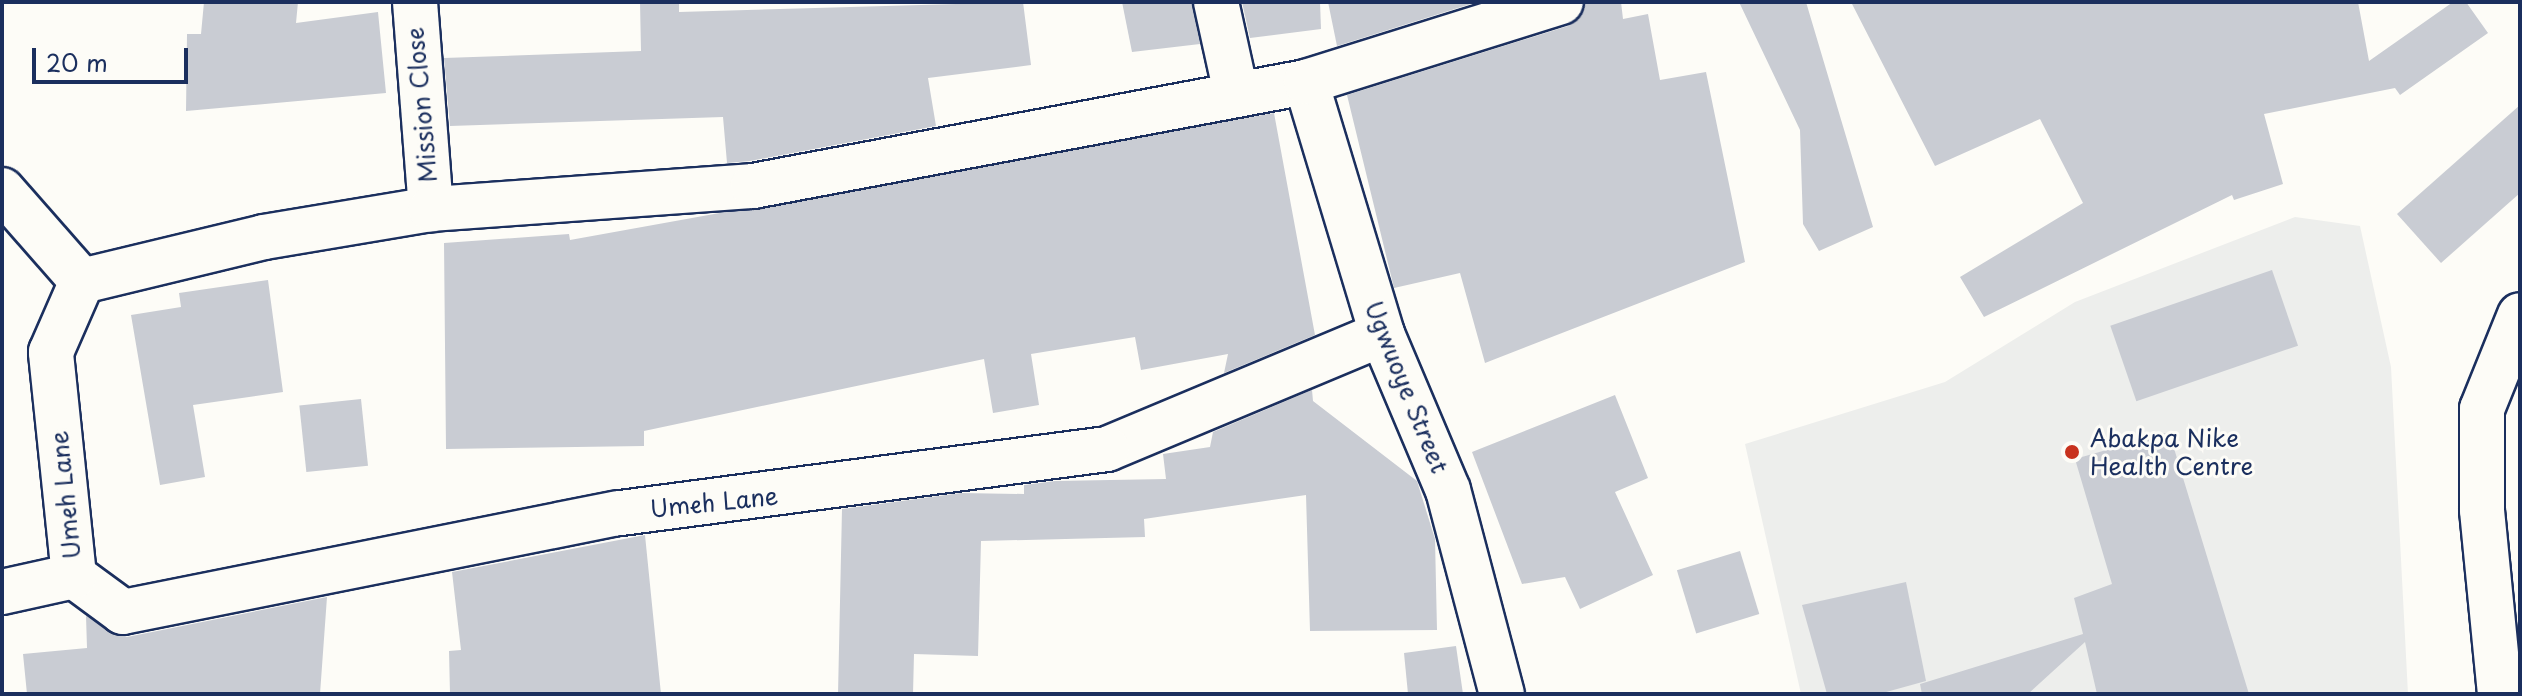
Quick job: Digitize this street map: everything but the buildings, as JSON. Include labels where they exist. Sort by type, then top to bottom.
[{"type":"street","name":"Mission Close","points":[[415,2],[431,209]]},
{"type":"street","points":[[1216,2],[1236,93]]},
{"type":"street","points":[[2,190],[82,281],[264,237],[431,209],[753,186],[1306,82],[1561,2]]},
{"type":"street","name":"Ugwuoye Street","points":[[1306,82],[1382,334],[1448,490],[1502,694]]},
{"type":"street","name":"Umeh Lane","points":[[82,281],[51,352],[74,576],[123,612],[618,513],[1107,449],[1382,334]]},
{"type":"street","points":[[2500,694],[2482,510],[2482,409],[2520,315]]},
{"type":"street","points":[[2,592],[74,576]]},
{"type":"shaded area","name":"Abakpa Nike Health Centre","points":[[2295,217],[2360,226],[2391,367],[2408,694],[1801,694],[1745,444],[1945,382],[2075,302]]},
{"type":"place","name":"Abakpa Nike Health Centre","points":[[2072,452]]}]
